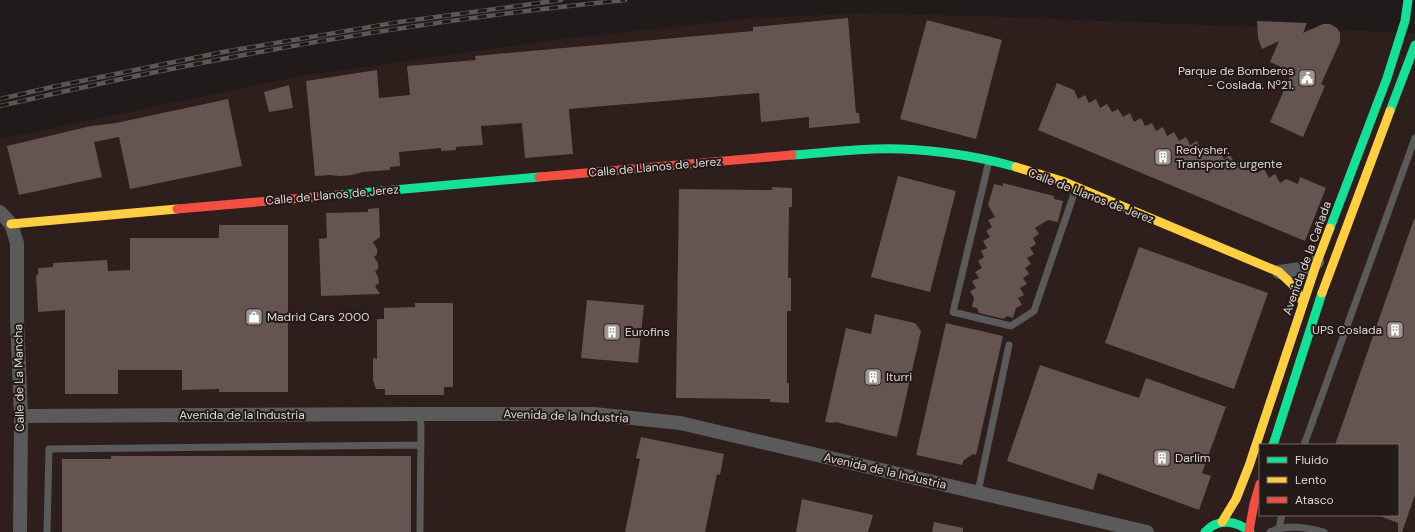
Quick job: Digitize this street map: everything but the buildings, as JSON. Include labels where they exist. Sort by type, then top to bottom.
[{"type":"street","name":"Avenida de la Cañada","points":[[1222,522],[1236,499],[1249,466],[1317,262],[1387,78],[1405,21],[1408,0]]},
{"type":"street","points":[[1273,444],[1324,288],[1415,45]]},
{"type":"street","name":"Calle de Llanos de Jerez","points":[[11,224],[827,152],[899,149],[961,155],[1029,171],[1062,182],[1279,272],[1294,286],[1303,303]]},
{"type":"street","points":[[0,212],[11,224]]},
{"type":"street","name":"Calle de La Mancha","points":[[11,224],[17,243],[17,319],[21,416],[20,532]]},
{"type":"street","points":[[1279,272],[1301,269],[1317,262]]},
{"type":"street","name":"Avenida de la Industria","points":[[21,416],[594,414],[680,423],[1147,532]]},
{"type":"street","points":[[1203,531],[1222,522],[1230,521],[1240,524],[1250,531],[1254,504],[1259,487]]},
{"type":"lane","points":[[1304,444],[1415,138]]},
{"type":"lane","points":[[989,161],[953,312],[1011,326],[1034,311],[1076,188]]},
{"type":"lane","points":[[978,492],[1009,344]]},
{"type":"lane","points":[[420,414],[420,532]]},
{"type":"lane","points":[[47,532],[49,449],[421,445]]},
{"type":"lane","points":[[1279,528],[1282,516]]},
{"type":"lane","points":[[1270,532],[1279,528],[1306,527],[1324,532]]},
{"type":"shaded area","points":[[861,13],[1415,33],[1415,532],[0,532],[0,139],[300,76],[562,39],[745,19]]},
{"type":"railway","points":[[0,99],[223,52],[399,22],[561,0]]},
{"type":"railway","points":[[0,106],[155,72],[311,43],[468,19],[625,0]]},
{"type":"traffic: fast","points":[[1330,228],[1387,78],[1405,21],[1408,0]]},
{"type":"traffic: fast","points":[[1390,111],[1415,45]]},
{"type":"traffic: fast","points":[[792,155],[864,149],[909,149],[983,159],[1016,167]]},
{"type":"traffic: fast","points":[[338,195],[539,177]]},
{"type":"traffic: fast","points":[[1273,444],[1322,293]]},
{"type":"traffic: fast","points":[[1205,532],[1216,524],[1227,522],[1239,525],[1250,532]]},
{"type":"traffic: slow","points":[[1322,293],[1390,111]]},
{"type":"traffic: slow","points":[[1016,167],[1062,181],[1279,272],[1294,286],[1303,303]]},
{"type":"traffic: slow","points":[[11,224],[177,209]]},
{"type":"traffic: slow","points":[[1222,522],[1236,499],[1249,466],[1317,262],[1330,228]]},
{"type":"traffic: jam","points":[[539,177],[792,155]]},
{"type":"traffic: jam","points":[[177,209],[338,195]]},
{"type":"traffic: jam","points":[[1249,531],[1259,487]]},
{"type":"place","name":"Parque de Bomberos - Coslada. Nº21.","points":[[1307,78]]},
{"type":"place","name":"Redysher. Transporte urgente","points":[[1163,157]]},
{"type":"place","name":"Madrid Cars 2000","points":[[254,317]]},
{"type":"place","name":"UPS Coslada","points":[[1395,330]]},
{"type":"place","name":"Eurofins","points":[[612,332]]},
{"type":"place","name":"Iturri","points":[[873,377]]},
{"type":"place","name":"Darlim","points":[[1162,458]]}]
